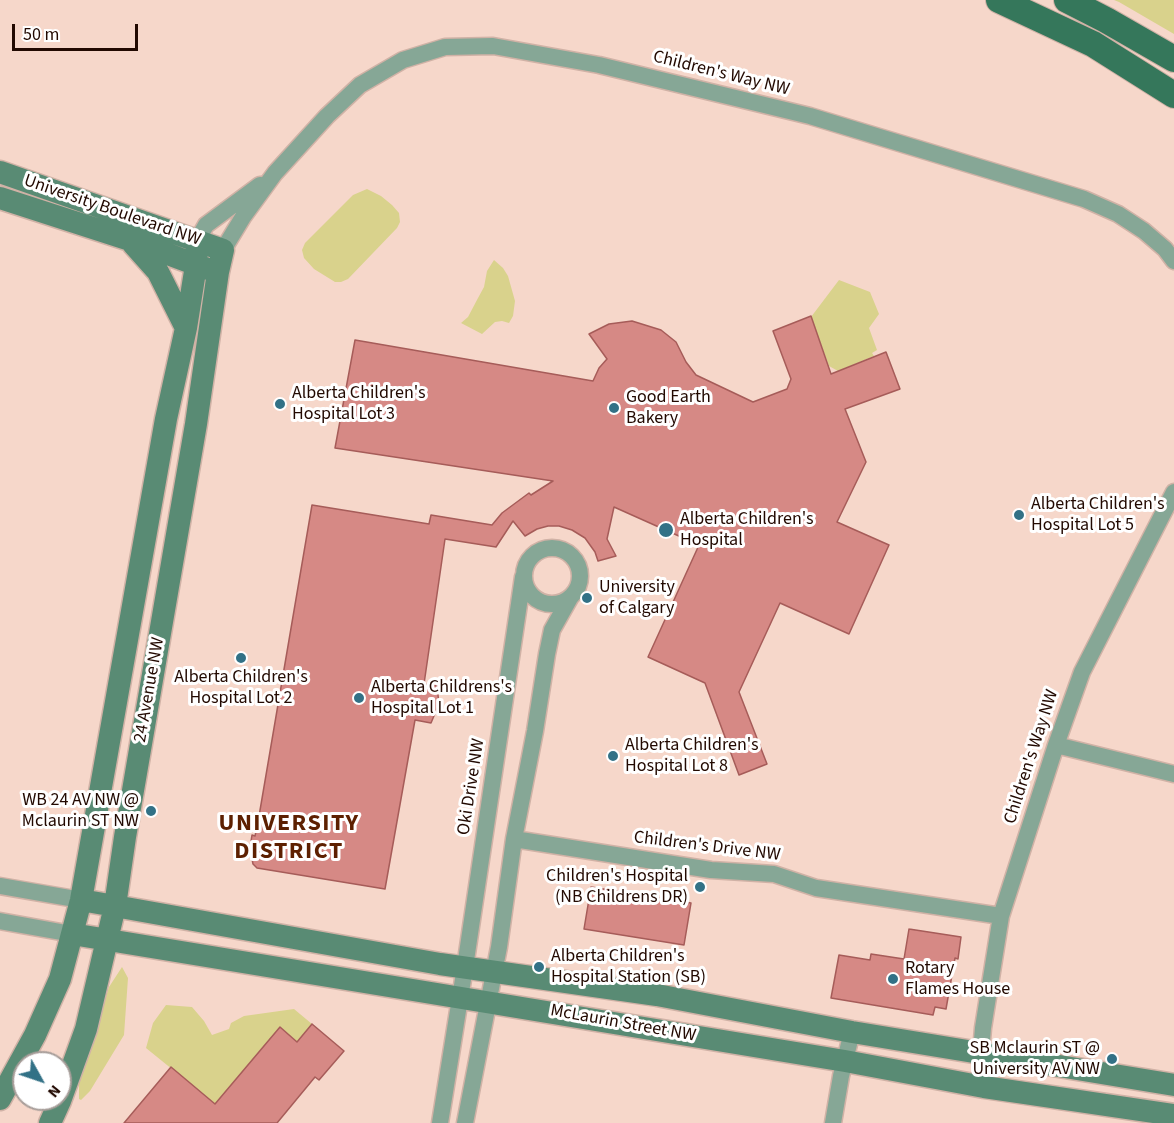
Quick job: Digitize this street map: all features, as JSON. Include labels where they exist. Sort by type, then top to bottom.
[{"type":"main road","points":[[999,0],[1093,44],[1174,95]]},
{"type":"main road","points":[[1067,0],[1174,59]]},
{"type":"street","name":"Children's Way NW","points":[[221,261],[243,217],[275,173],[327,116],[360,85],[403,60],[445,47],[493,46],[598,65],[810,116],[1084,199],[1118,214],[1144,231],[1165,249],[1174,261]]},
{"type":"street","name":"University Boulevard NW","points":[[0,172],[197,241],[221,261]]},
{"type":"street","name":"Children's Way NW","points":[[197,241],[206,225],[275,173]]},
{"type":"street","name":"University Boulevard NW","points":[[0,198],[130,240],[195,265],[221,261]]},
{"type":"street","points":[[130,240],[158,272],[186,328]]},
{"type":"street","name":"24 Avenue NW","points":[[0,1099],[35,1035],[60,980],[81,900],[166,419],[186,328],[197,241]]},
{"type":"street","name":"24 Avenue NW","points":[[50,1123],[86,1029],[115,906],[221,261]]},
{"type":"street","name":"Children's Way NW","points":[[981,1052],[1001,916],[1056,746],[1082,672],[1174,492]]},
{"type":"street","points":[[465,1123],[494,970],[514,839],[552,630],[580,582],[577,563],[571,555],[554,547],[536,552],[525,567],[525,586],[530,594],[544,603],[561,602],[570,598]]},
{"type":"street","name":"Oki Drive NW","points":[[440,1123],[524,577]]},
{"type":"street","points":[[1056,746],[1174,774]]},
{"type":"street","name":"Children's Drive NW","points":[[514,839],[711,870],[774,874],[816,888],[1001,916]]},
{"type":"street","points":[[0,886],[81,900]]},
{"type":"street","name":"McLaurin Street NW","points":[[81,900],[465,967],[657,995],[852,1032],[1174,1085]]},
{"type":"street","points":[[0,921],[72,934]]},
{"type":"street","name":"McLaurin Street NW","points":[[72,934],[460,996],[845,1061],[984,1087],[1174,1115]]},
{"type":"street","points":[[833,1123],[852,1032]]},
{"type":"shaded area","points":[[1114,0],[1174,0],[1174,34],[1119,2]]},
{"type":"shaded area","points":[[367,189],[392,205],[399,213],[400,222],[397,228],[348,279],[335,282],[314,269],[304,258],[302,250],[305,243],[353,195]]},
{"type":"shaded area","points":[[494,260],[508,276],[515,301],[513,316],[509,323],[495,322],[482,334],[461,323],[468,317],[484,287],[487,271]]},
{"type":"shaded area","points":[[839,280],[870,292],[879,314],[869,328],[877,350],[872,353],[874,356],[838,371],[829,366],[811,317]]},
{"type":"shaded area","points":[[122,967],[128,978],[124,1035],[90,1091],[81,1100],[79,1099],[79,1081],[109,987]]},
{"type":"shaded area","points":[[166,1005],[192,1007],[212,1035],[229,1029],[231,1023],[244,1016],[294,1009],[312,1024],[297,1042],[280,1027],[215,1104],[146,1048],[153,1023]]},
{"type":"building","points":[[811,316],[831,374],[886,352],[900,389],[845,409],[866,462],[837,522],[889,545],[849,634],[780,603],[739,692],[767,764],[739,775],[705,683],[648,657],[699,545],[614,507],[607,539],[616,556],[598,561],[595,552],[585,538],[572,530],[559,526],[548,526],[525,536],[513,521],[496,547],[445,539],[424,684],[437,686],[439,704],[431,723],[415,720],[385,889],[257,868],[253,864],[251,854],[249,854],[252,835],[255,836],[258,822],[312,505],[429,524],[431,515],[492,525],[502,513],[529,493],[531,495],[553,481],[335,448],[355,340],[593,381],[599,368],[607,359],[589,334],[609,324],[632,321],[661,330],[676,342],[686,362],[696,375],[753,402],[787,389],[791,379],[773,331]]},
{"type":"building","points":[[591,887],[691,903],[684,945],[584,929]]},
{"type":"building","name":"Rotary Flames House","points":[[909,929],[961,937],[946,1009],[935,1007],[933,1015],[831,998],[839,955],[870,960],[871,954],[904,959]]},
{"type":"building","points":[[312,1024],[344,1051],[319,1080],[315,1077],[277,1123],[124,1123],[171,1067],[215,1104],[280,1027],[297,1042]]},
{"type":"place","name":"Alberta Children's Hospital Lot 3","points":[[280,404]]},
{"type":"place","name":"Good Earth Bakery","points":[[614,408]]},
{"type":"place","name":"Alberta Children's Hospital Lot 5","points":[[1019,515]]},
{"type":"place","name":"Alberta Children's Hospital","points":[[666,530]]},
{"type":"place","name":"University of Calgary","points":[[587,598]]},
{"type":"place","name":"Alberta Children's Hospital Lot 2","points":[[241,658]]},
{"type":"place","name":"Alberta Childrens's Hospital Lot 1","points":[[359,698]]},
{"type":"place","name":"Alberta Children's Hospital Lot 8","points":[[613,756]]},
{"type":"place","name":"WB 24 AV NW @ Mclaurin ST NW","points":[[151,811]]},
{"type":"place","name":"Children's Hospital (NB Childrens DR)","points":[[700,887]]},
{"type":"place","name":"Alberta Children's Hospital Station (SB)","points":[[539,967]]},
{"type":"place","name":"Rotary Flames House","points":[[893,979]]},
{"type":"place","name":"SB Mclaurin ST @ University AV NW","points":[[1112,1059]]},
{"type":"district","name":"UNIVERSITY DISTRICT","points":[[289,839]]}]
